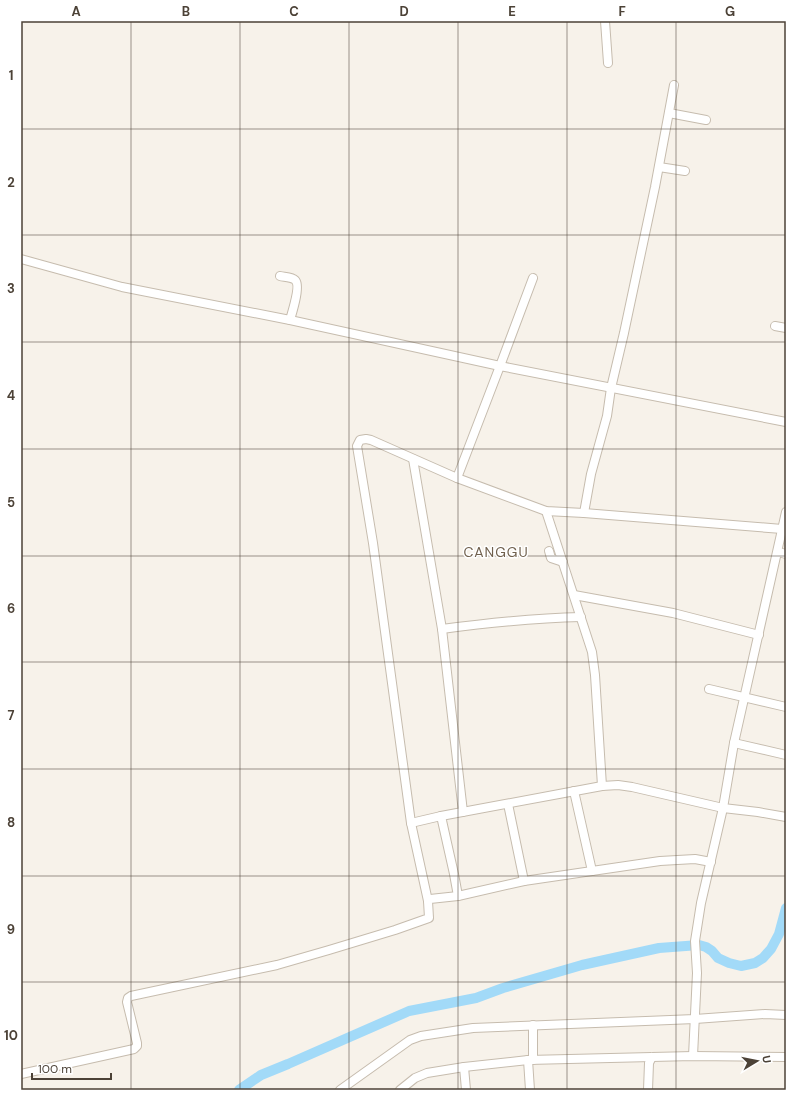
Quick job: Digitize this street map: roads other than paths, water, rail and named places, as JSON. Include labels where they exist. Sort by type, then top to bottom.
[{"type":"street","points":[[605,21],[608,63]]},
{"type":"street","points":[[584,513],[591,474],[607,416],[611,388],[659,167],[674,85]]},
{"type":"street","points":[[669,113],[706,120]]},
{"type":"street","points":[[659,167],[686,171]]},
{"type":"street","points":[[21,258],[122,287],[290,320],[500,366],[786,422]]},
{"type":"street","points":[[280,276],[294,280],[297,284],[290,320]]},
{"type":"street","points":[[457,478],[533,278]]},
{"type":"street","points":[[775,326],[786,328]]},
{"type":"street","points":[[21,1074],[134,1049],[137,1046],[137,1043],[127,1002],[128,998],[131,996],[277,965],[395,930],[429,918],[428,901],[411,823],[374,551],[357,446],[360,440],[371,440],[457,478],[546,511],[782,529]]},
{"type":"street","points":[[413,458],[442,629],[463,812]]},
{"type":"street","points":[[546,511],[592,652],[595,675],[602,786]]},
{"type":"street","points":[[694,1056],[695,941],[701,903],[723,808],[734,744],[759,636],[782,553],[782,529],[786,512]]},
{"type":"street","points":[[549,551],[552,559],[563,562]]},
{"type":"street","points":[[574,595],[673,613],[759,636]]},
{"type":"street","points":[[442,629],[502,622],[581,617]]},
{"type":"street","points":[[709,690],[786,707]]},
{"type":"street","points":[[734,744],[786,755]]},
{"type":"street","points":[[411,823],[602,786],[618,785],[723,808],[786,817]]},
{"type":"street","points":[[574,792],[592,870]]},
{"type":"street","points":[[508,804],[524,881]]},
{"type":"street","points":[[441,816],[458,896]]},
{"type":"street","points":[[428,901],[430,899],[458,896],[524,881],[592,870],[660,861],[695,859],[711,862]]},
{"type":"street","points":[[340,1090],[349,1087],[410,1040],[421,1036],[474,1028],[695,1019],[764,1014],[786,1016]]},
{"type":"street","points":[[530,1090],[533,1025]]},
{"type":"street","points":[[400,1090],[415,1078],[428,1073],[464,1067],[531,1060],[694,1056],[786,1057]]},
{"type":"street","points":[[648,1090],[649,1060],[652,1057]]},
{"type":"street","points":[[464,1067],[466,1090]]},
{"type":"waterway","points":[[239,1090],[261,1075],[409,1011],[476,998],[503,988],[582,965],[659,948],[699,945],[706,947],[718,958],[729,963],[741,966],[755,963],[763,958],[771,949],[779,934],[786,908]]},
{"type":"district","name":"CANGGU","points":[[496,552]]}]
